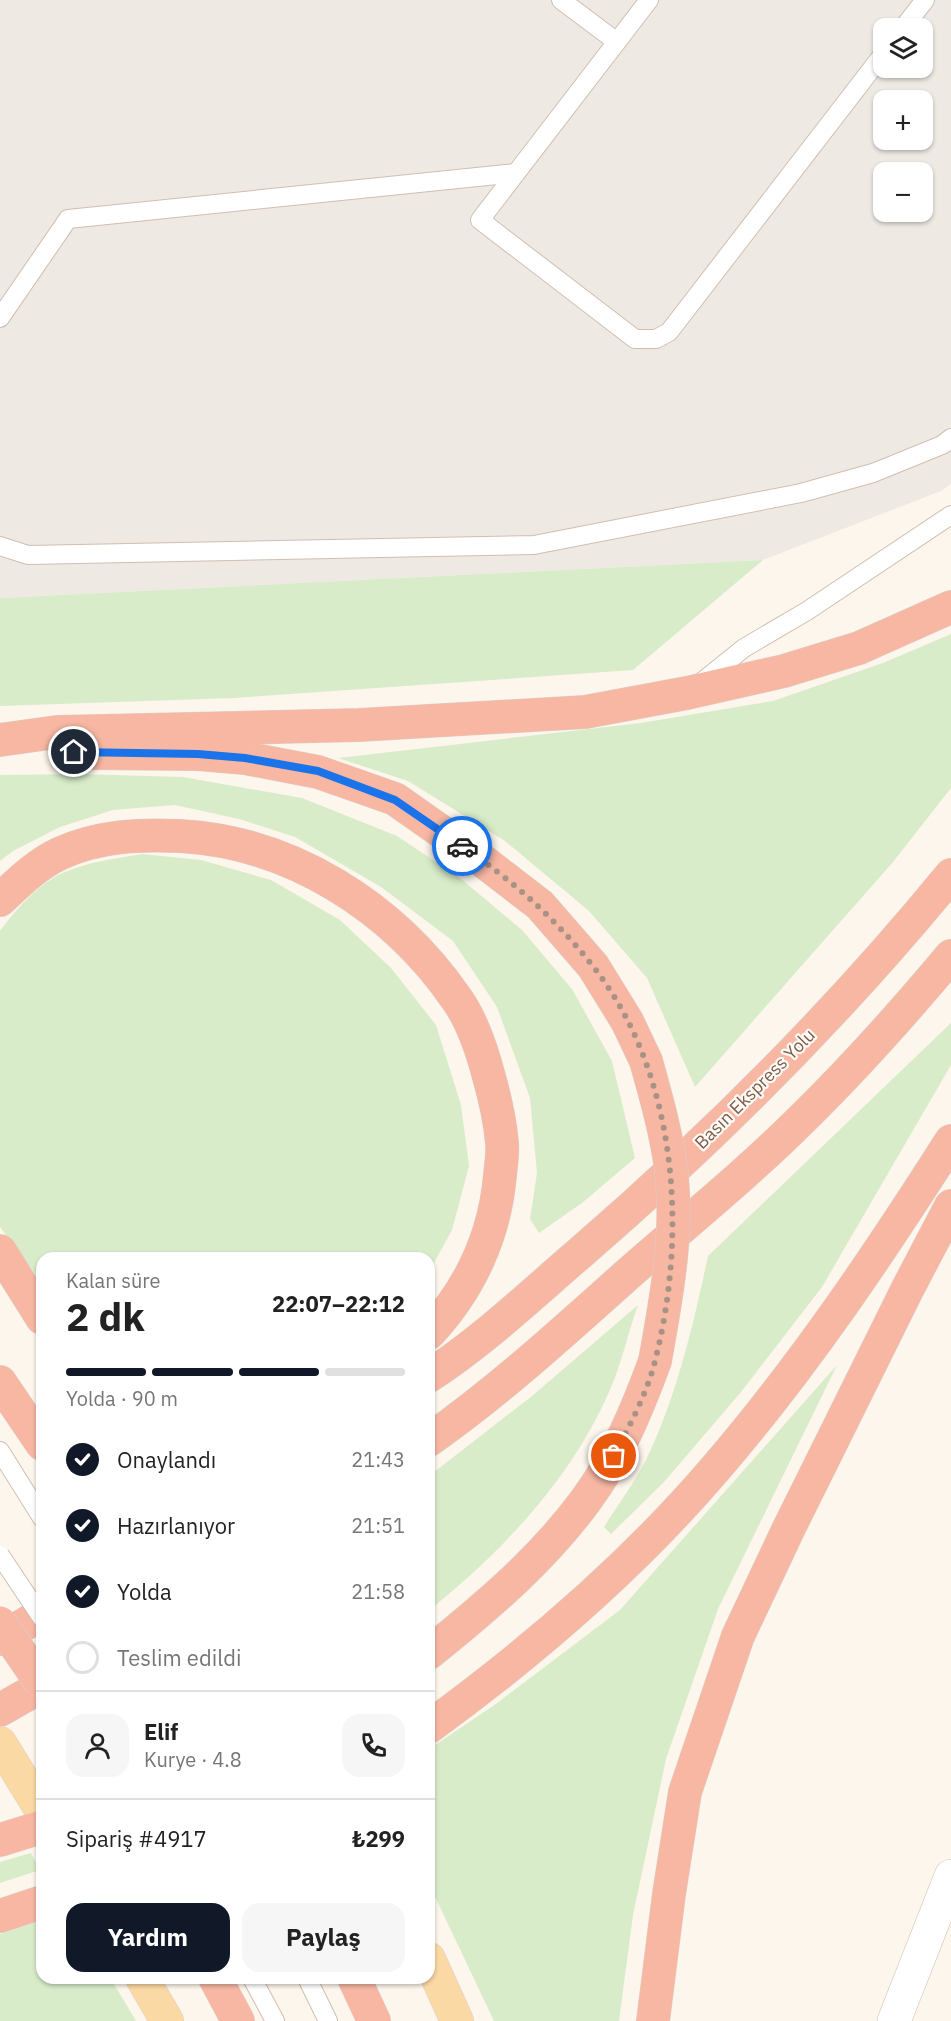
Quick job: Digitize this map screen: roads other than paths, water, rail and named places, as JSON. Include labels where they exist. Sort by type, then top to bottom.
[{"type":"highway","points":[[0,740],[57,732],[359,725],[585,712],[784,672],[859,648],[951,607]]},
{"type":"highway","points":[[0,750],[198,754],[245,758],[318,771],[395,800],[479,858],[540,905],[593,966],[627,1022],[645,1061],[661,1113],[671,1171],[670,1266],[655,1361],[636,1413],[614,1456],[586,1500],[550,1545],[496,1598],[435,1648]]},
{"type":"highway","points":[[0,900],[32,870],[59,853],[88,842],[120,836],[205,837],[253,848],[307,868],[362,902],[402,934],[457,999],[472,1029],[482,1050],[503,1145],[499,1194],[486,1242],[474,1271],[459,1296],[435,1326]]},
{"type":"highway","name":"Basın Ekspress Yolu","points":[[435,1371],[511,1314],[644,1197],[730,1116],[902,935],[951,875]]},
{"type":"highway","points":[[435,1436],[471,1410],[550,1345],[628,1274],[701,1213],[796,1125],[902,1015],[951,956]]},
{"type":"highway","points":[[435,1722],[542,1638],[649,1540],[714,1470],[787,1381],[912,1203],[951,1141]]},
{"type":"highway","points":[[653,2021],[685,1792],[738,1636],[788,1530],[951,1206]]},
{"type":"highway","points":[[0,1251],[36,1308]]},
{"type":"highway","points":[[7,1391],[36,1435]]},
{"type":"highway","points":[[0,1639],[36,1618]]},
{"type":"highway","points":[[0,1623],[36,1676]]},
{"type":"highway","points":[[0,1710],[36,1689]]},
{"type":"highway","points":[[0,1840],[36,1829]]},
{"type":"highway","points":[[0,1916],[36,1904]]},
{"type":"highway","points":[[218,1984],[237,2021]]},
{"type":"highway","points":[[357,1984],[374,2021]]},
{"type":"main road","points":[[0,1275],[36,1320]]},
{"type":"main road","points":[[0,1743],[36,1802]]},
{"type":"main road","points":[[435,1972],[457,2021]]},
{"type":"main road","points":[[145,1984],[167,2021]]},
{"type":"street","points":[[894,2021],[951,1876]]},
{"type":"lane","points":[[561,0],[617,42]]},
{"type":"lane","points":[[649,0],[480,220],[636,339],[656,339],[669,332],[873,67]]},
{"type":"lane","points":[[911,18],[925,0]]},
{"type":"lane","points":[[0,318],[68,219],[516,173]]},
{"type":"lane","points":[[0,546],[28,555],[534,545],[801,493],[873,473],[942,445],[951,438]]},
{"type":"lane","points":[[687,693],[744,648],[807,611],[951,515]]},
{"type":"lane","points":[[0,1451],[36,1508]]},
{"type":"lane","points":[[0,1555],[36,1609]]},
{"type":"lane","points":[[255,1984],[275,2021]]},
{"type":"lane","points":[[310,1984],[328,2021]]}]
